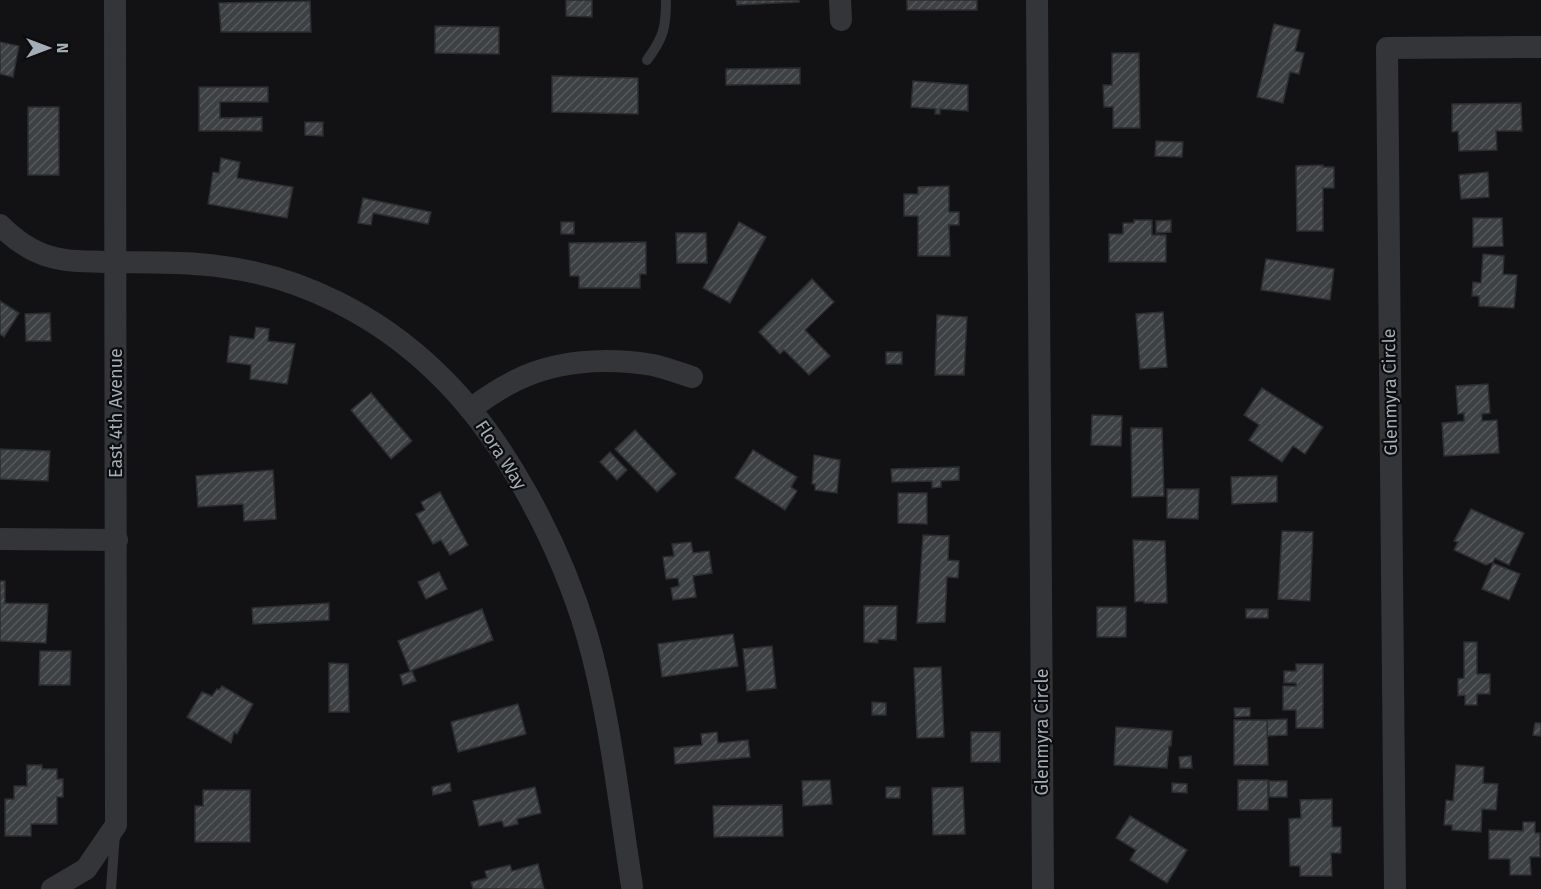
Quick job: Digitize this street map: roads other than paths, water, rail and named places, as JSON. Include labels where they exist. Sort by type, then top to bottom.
[{"type":"street","name":"East 4th Avenue","points":[[115,0],[116,825]]},
{"type":"street","name":"Glenmyra Circle","points":[[1037,0],[1043,889]]},
{"type":"street","name":"Glenmyra Circle","points":[[1395,889],[1387,48],[1541,46]]},
{"type":"street","name":"Flora Way","points":[[0,225],[16,240],[41,254],[66,261],[177,263],[225,267],[272,277],[317,293],[360,314],[400,340],[436,371],[470,409],[512,468],[543,522],[567,577],[587,635],[601,692],[632,886]]},
{"type":"street","points":[[470,409],[510,383],[545,369],[583,362],[619,361],[655,366],[692,377]]},
{"type":"street","points":[[0,539],[117,540]]},
{"type":"street","points":[[52,889],[86,869],[116,825]]},
{"type":"lane","points":[[647,60],[663,37],[666,25],[666,0]]},
{"type":"lane","points":[[111,889],[116,825]]}]
